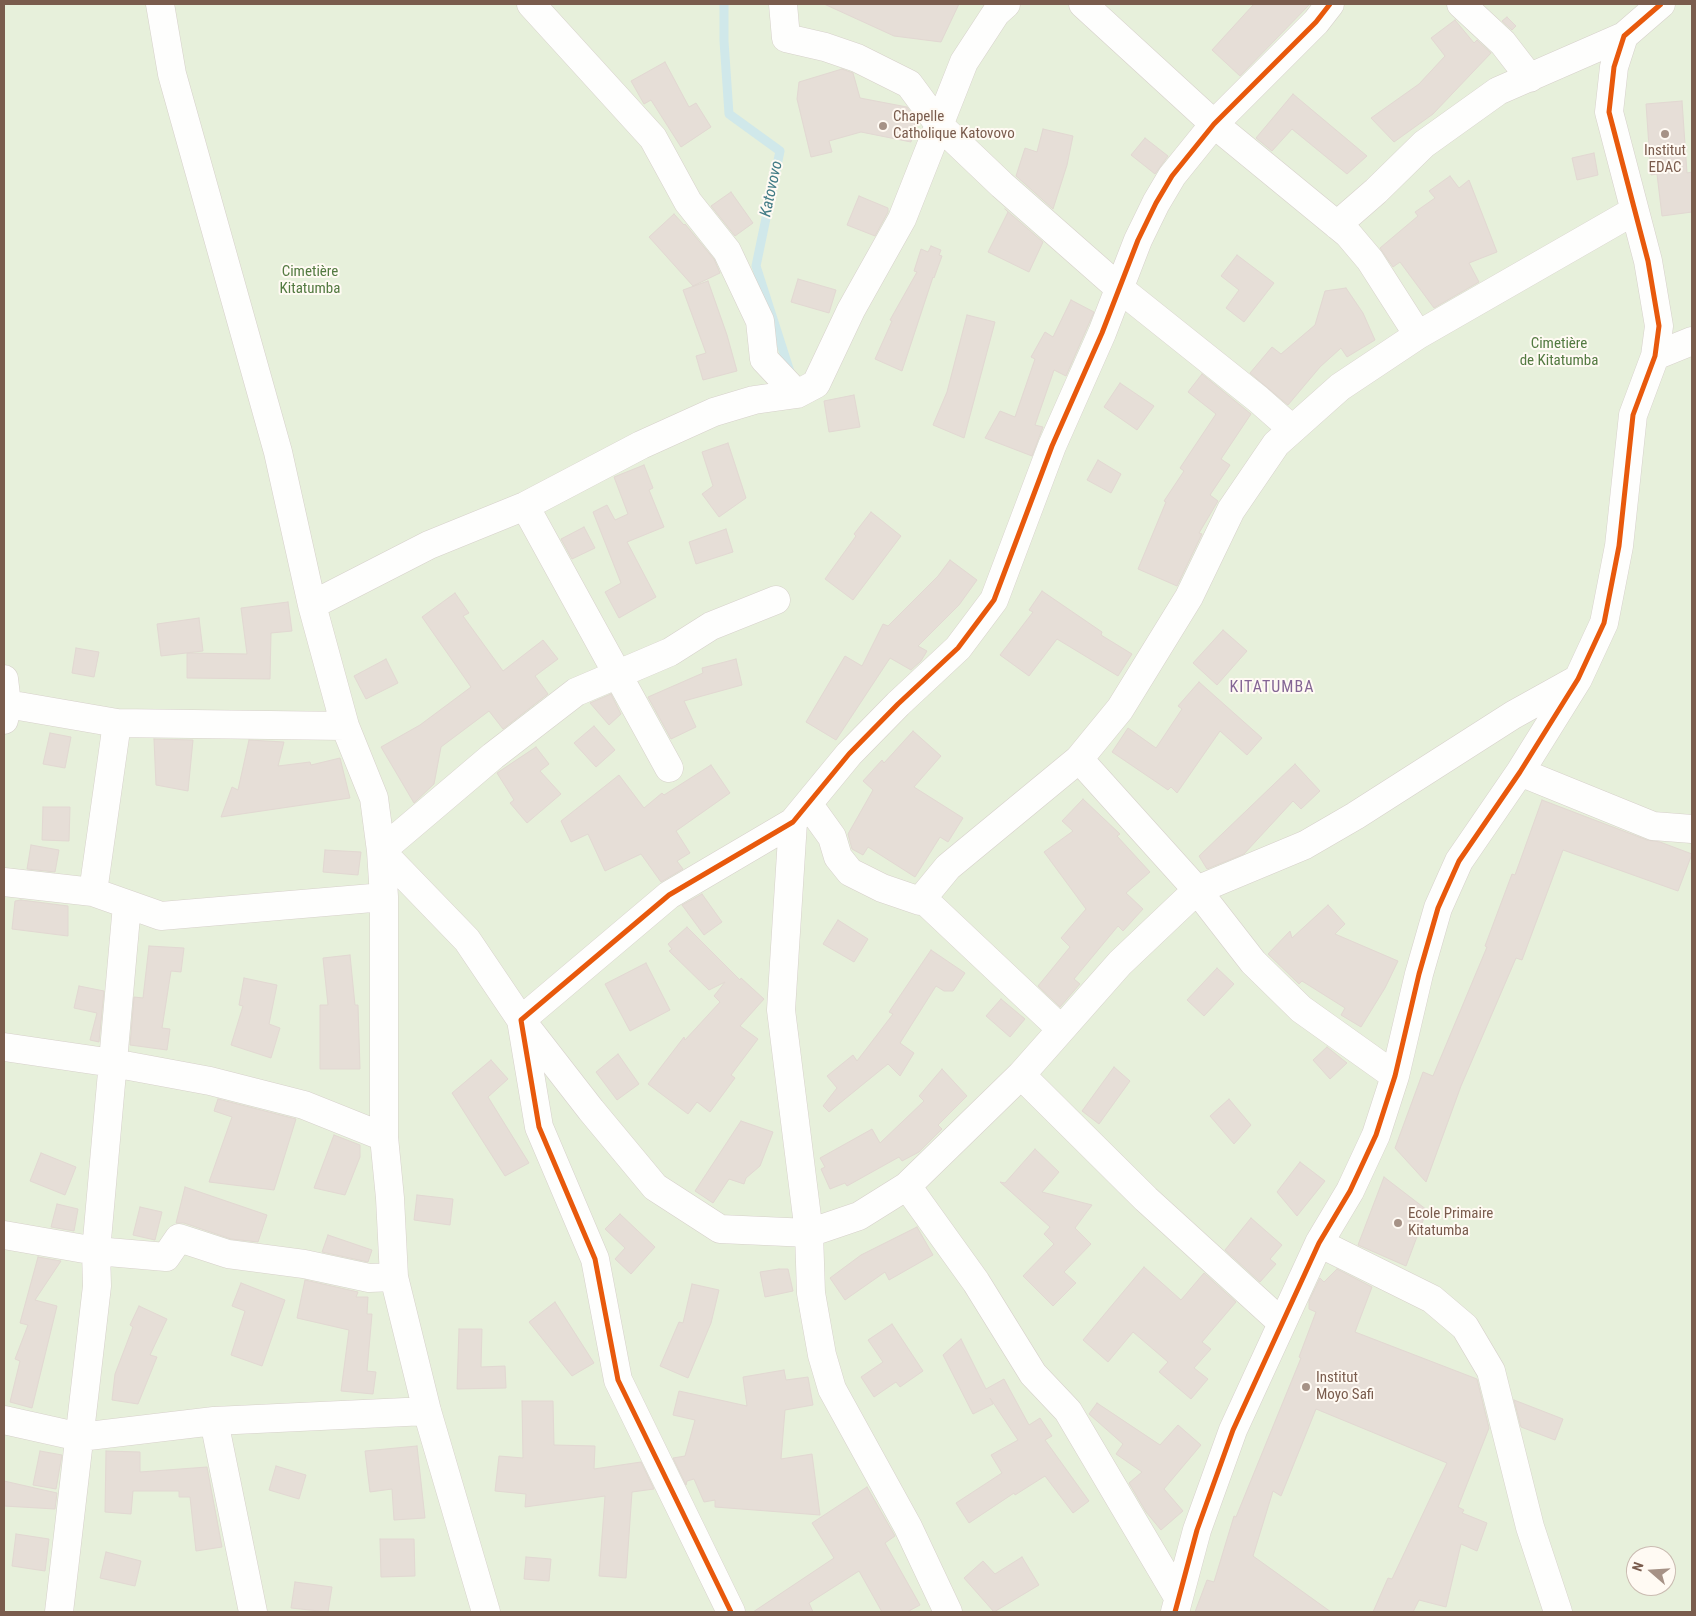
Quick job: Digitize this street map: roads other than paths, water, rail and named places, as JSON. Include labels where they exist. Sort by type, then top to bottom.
[{"type":"street","points":[[160,4],[172,74],[278,452],[312,605],[345,726],[374,798],[381,851],[384,896],[384,1137],[390,1198],[394,1277],[427,1411],[486,1612]]},
{"type":"street","points":[[531,4],[653,138],[688,202],[727,252],[760,321],[764,359],[804,390]]},
{"type":"street","points":[[783,4],[786,38],[857,58],[908,84],[940,126],[1002,185],[1119,288],[1292,429]]},
{"type":"street","points":[[312,605],[429,545],[525,506],[641,445],[714,412],[754,400],[804,390],[816,384],[851,310],[902,219],[964,62],[996,13],[1006,4]]},
{"type":"street","points":[[1084,4],[1214,124],[1337,225],[1370,260],[1418,335]]},
{"type":"street","points":[[521,1020],[669,895],[801,813],[849,754],[958,648],[994,600],[1052,446],[1138,240],[1156,203],[1172,176],[1214,124],[1316,22],[1330,4]]},
{"type":"street","points":[[1461,4],[1504,43],[1530,78]]},
{"type":"street","points":[[1337,225],[1376,191],[1424,144],[1498,91],[1624,36],[1660,4]]},
{"type":"street","points":[[1177,1605],[1197,1530],[1230,1439],[1281,1322],[1319,1242],[1350,1191],[1376,1135],[1394,1076],[1438,908],[1459,861],[1520,772],[1578,679],[1604,623],[1619,546],[1633,415],[1655,356],[1659,326],[1648,261],[1609,112],[1614,67],[1624,36]]},
{"type":"street","points":[[801,813],[832,837],[838,857],[850,872],[882,888],[920,901],[948,868],[1079,759],[1120,709],[1184,605],[1231,510],[1276,444],[1340,386],[1418,335],[1634,211]]},
{"type":"street","points":[[1655,356],[1692,341]]},
{"type":"street","points":[[525,506],[668,768]]},
{"type":"street","points":[[381,851],[493,756],[576,692],[670,652],[710,626],[776,600]]},
{"type":"street","points":[[381,851],[467,940],[521,1020],[591,1110],[655,1186],[720,1229],[809,1233],[859,1216],[907,1186],[1021,1076],[1120,963],[1197,890],[1305,845],[1355,816],[1513,715],[1578,679]]},
{"type":"street","points":[[5,701],[117,723],[345,726]]},
{"type":"street","points":[[93,892],[117,723]]},
{"type":"street","points":[[1079,759],[1197,890],[1253,962],[1302,1009],[1394,1076]]},
{"type":"street","points":[[1520,772],[1653,826],[1692,829]]},
{"type":"street","points":[[801,813],[781,1010],[809,1233],[811,1294],[822,1355],[832,1389],[908,1527],[948,1612]]},
{"type":"street","points":[[4,882],[93,892],[161,916],[384,896]]},
{"type":"street","points":[[922,898],[1061,1029]]},
{"type":"street","points":[[59,1612],[97,1286],[96,1251],[127,905]]},
{"type":"street","points":[[521,1020],[540,1127],[595,1258],[618,1380],[731,1612]]},
{"type":"street","points":[[4,1047],[113,1063],[210,1081],[304,1105],[384,1137]]},
{"type":"street","points":[[1021,1076],[1146,1199],[1281,1322]]},
{"type":"street","points":[[907,1186],[976,1282],[1033,1374],[1068,1411],[1177,1605]]},
{"type":"street","points":[[4,1235],[96,1251],[166,1257],[179,1238],[228,1254],[304,1264],[369,1278],[394,1277]]},
{"type":"street","points":[[1319,1242],[1432,1299],[1466,1326],[1491,1371],[1530,1527],[1558,1612]]},
{"type":"street","points":[[4,1420],[80,1437],[214,1421],[427,1411]]},
{"type":"street","points":[[214,1421],[253,1612]]},
{"type":"waterway","name":"Katovovo","points":[[724,4],[724,41],[729,114],[780,151],[756,266],[791,375]]},
{"type":"place","name":"Chapelle Catholique Katovovo","points":[[883,126]]},
{"type":"place","name":"Institut EDAC","points":[[1665,134]]},
{"type":"place","name":"Ecole Primaire Kitatumba","points":[[1398,1223]]},
{"type":"place","name":"Institut Moyo Safi","points":[[1306,1387]]},
{"type":"district","name":"KITATUMBA","points":[[1272,688]]},
{"type":"park label","name":"Cimetière Kitatumba","points":[[310,280]]},
{"type":"park label","name":"Cimetière de Kitatumba","points":[[1559,352]]}]
